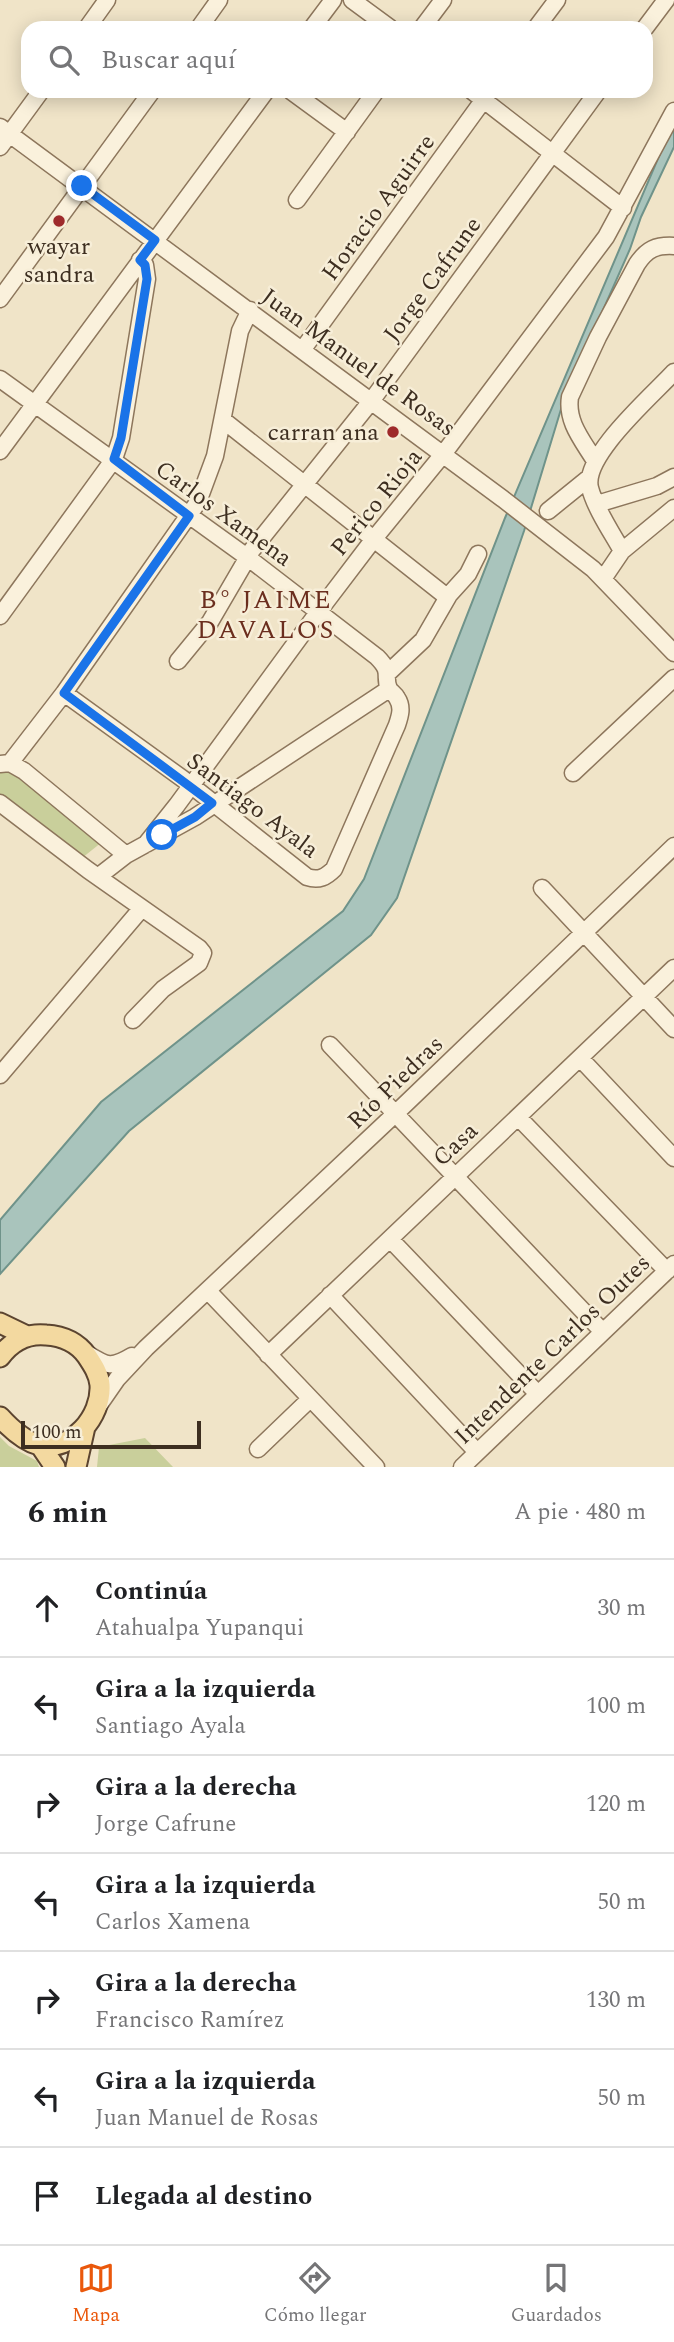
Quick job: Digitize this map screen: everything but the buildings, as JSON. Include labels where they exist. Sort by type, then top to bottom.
[{"type":"main road","points":[[0,1323],[27,1336]]},
{"type":"main road","points":[[0,1357],[17,1340],[42,1334],[71,1341],[83,1350],[98,1377],[100,1387],[96,1409],[85,1427],[76,1467]]},
{"type":"main road","points":[[0,1417],[19,1435],[40,1445],[62,1443],[85,1427]]},
{"type":"main road","points":[[40,1445],[55,1467]]},
{"type":"street","points":[[92,21],[107,0]]},
{"type":"street","points":[[203,21],[219,0]]},
{"type":"street","points":[[317,21],[333,0]]},
{"type":"street","points":[[352,0],[380,21]]},
{"type":"street","points":[[427,21],[443,0]]},
{"type":"street","points":[[541,21],[557,0]]},
{"type":"street","points":[[650,21],[666,0]]},
{"type":"street","points":[[3,136],[35,98]]},
{"type":"street","points":[[0,299],[147,98]]},
{"type":"street","points":[[0,452],[261,98]]},
{"type":"street","points":[[301,98],[347,132]]},
{"type":"street","points":[[297,200],[371,98]]},
{"type":"street","name":"Horacio Aguirre","points":[[303,349],[479,98]]},
{"type":"street","points":[[487,98],[623,208]]},
{"type":"street","name":"Jorge Cafrune","points":[[178,661],[210,622],[247,557],[372,400],[593,98]]},
{"type":"street","name":"Perico Rioja","points":[[146,844],[319,611],[444,453],[606,237],[674,111]]},
{"type":"street","name":"Juan Manuel de Rosas","points":[[3,136],[82,186],[444,453],[603,579],[674,653]]},
{"type":"street","points":[[595,461],[570,417],[570,397],[598,337],[643,254],[653,247],[674,246]]},
{"type":"street","points":[[0,616],[114,459],[121,438],[147,279],[145,265],[140,260]]},
{"type":"street","points":[[126,855],[34,779],[5,763],[64,693],[189,516],[208,480],[240,331],[250,310]]},
{"type":"street","points":[[622,551],[589,487],[590,477],[595,461],[610,439],[674,372]]},
{"type":"street","name":"Carlos Xamena","points":[[0,379],[114,459],[319,611],[384,664],[392,688]]},
{"type":"street","points":[[223,420],[447,597]]},
{"type":"street","points":[[548,511],[590,477]]},
{"type":"street","points":[[597,504],[657,486],[674,477]]},
{"type":"street","points":[[603,579],[622,551],[674,508]]},
{"type":"street","points":[[99,876],[126,855],[195,817],[212,803],[392,688],[436,621],[447,597],[468,574],[478,554]]},
{"type":"street","points":[[573,773],[674,678]]},
{"type":"street","name":"Santiago Ayala","points":[[64,693],[190,785],[307,877],[314,879],[327,876],[334,869],[397,726],[401,707],[392,688]]},
{"type":"street","points":[[0,803],[203,953],[199,962],[163,989],[133,1020]]},
{"type":"street","name":"Río Piedras","points":[[146,1348],[674,846]]},
{"type":"street","points":[[542,888],[674,1029]]},
{"type":"street","points":[[0,1075],[142,908]]},
{"type":"street","name":"Casa","points":[[268,1355],[674,968]]},
{"type":"street","points":[[330,1045],[603,1332]]},
{"type":"street","points":[[580,1058],[674,1158]]},
{"type":"street","points":[[518,1116],[670,1268]]},
{"type":"street","points":[[390,1238],[537,1393]]},
{"type":"street","name":"Intendente Carlos Outes","points":[[462,1467],[670,1268]]},
{"type":"street","points":[[208,1291],[376,1467]]},
{"type":"street","points":[[330,1295],[477,1452]]},
{"type":"street","points":[[83,1350],[107,1365],[115,1365],[146,1348]]},
{"type":"street","points":[[96,1409],[117,1379],[146,1348]]},
{"type":"street","points":[[258,1449],[310,1399]]},
{"type":"green space","points":[[0,771],[15,771],[102,842],[82,858],[0,796]]},
{"type":"green space","points":[[0,1437],[9,1446],[37,1461],[39,1467],[0,1467]]},
{"type":"green space","points":[[145,1438],[173,1467],[97,1467],[99,1447]]},
{"type":"water","points":[[674,121],[674,147],[641,217],[630,249],[565,396],[524,531],[397,898],[371,935],[129,1131],[0,1274],[0,1220],[101,1102],[343,911],[364,879],[505,518]]},
{"type":"place","name":"wayar sandra","points":[[59,221]]},
{"type":"place","name":"carran ana","points":[[393,432]]},
{"type":"district","name":"B° JAIME DAVALOS","points":[[266,614]]},
{"type":"route","points":[[82,186],[155,240],[140,260],[147,270],[147,279],[121,438],[114,459],[189,516],[64,693],[212,803],[195,817],[162,835]]}]
